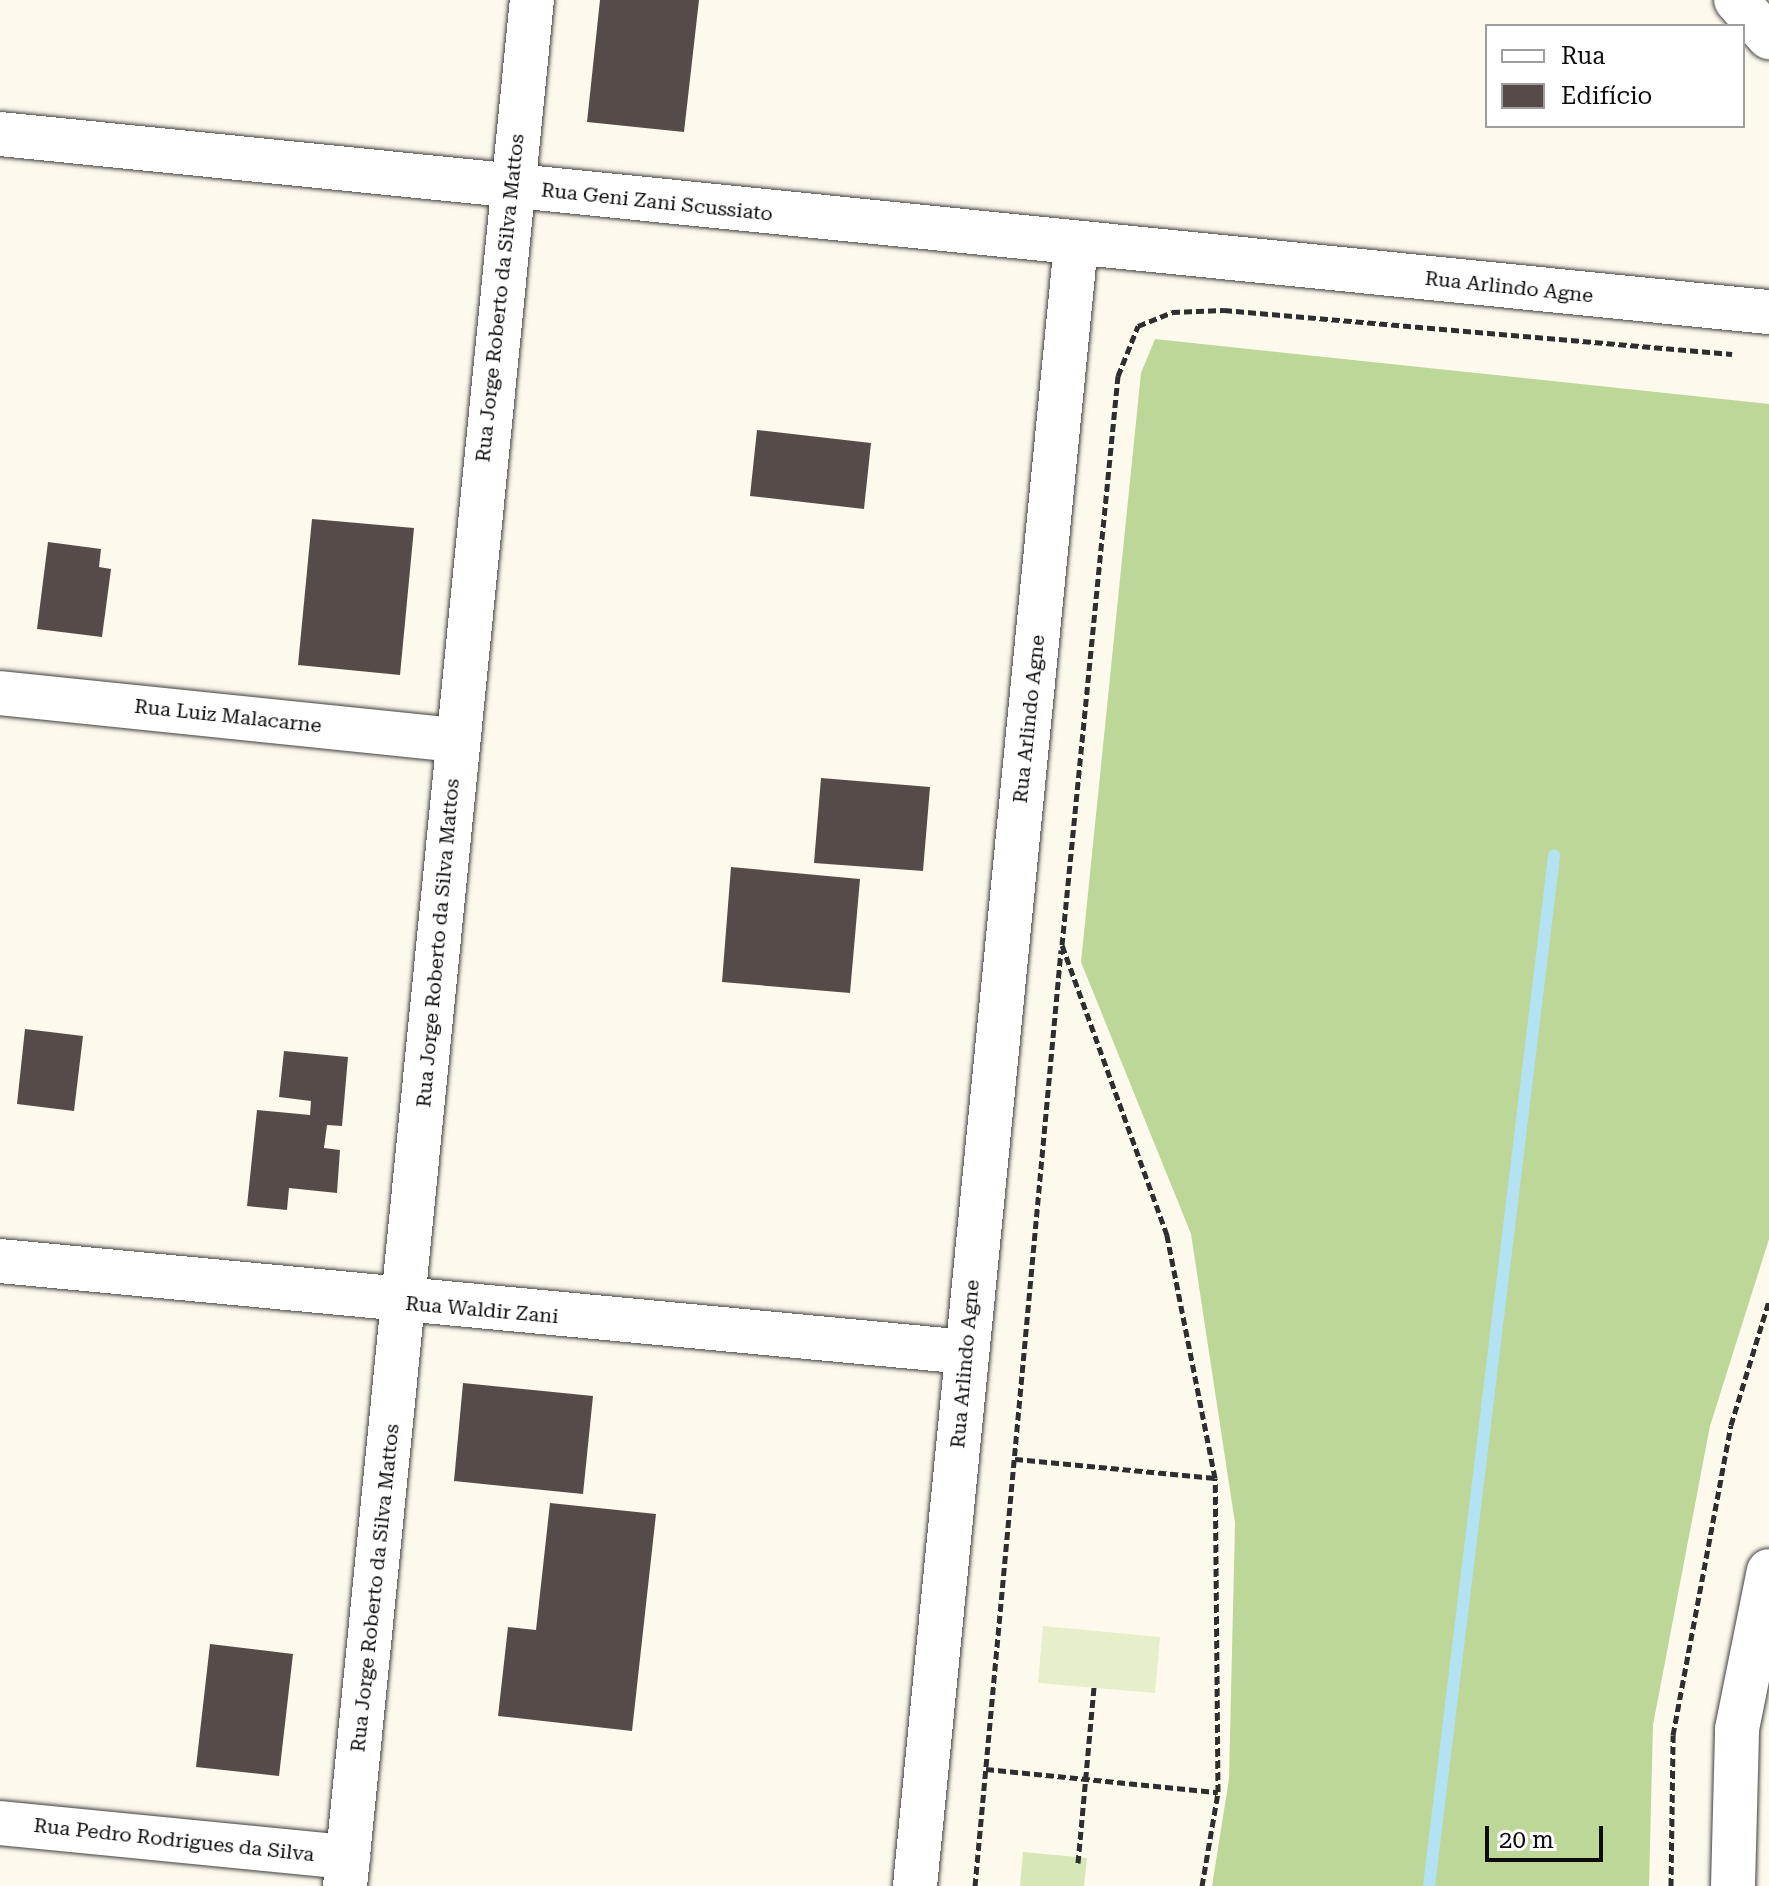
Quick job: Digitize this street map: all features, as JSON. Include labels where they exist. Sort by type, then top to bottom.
[{"type":"street","name":"Rua Jorge Roberto da Silva Mattos","points":[[347,1872],[510,187],[532,0]]},
{"type":"street","points":[[1736,0],[1769,37]]},
{"type":"street","name":"Rua Geni Zani Scussiato","points":[[0,134],[1076,245]]},
{"type":"street","name":"Rua Arlindo Agne","points":[[915,1886],[1076,245],[1769,312]]},
{"type":"street","name":"Rua Luiz Malacarne","points":[[0,693],[457,740]]},
{"type":"street","name":"Rua Waldir Zani","points":[[0,1261],[403,1303],[966,1352]]},
{"type":"street","points":[[1733,1886],[1737,1729],[1769,1571]]},
{"type":"street","name":"Rua Pedro Rodrigues da Silva","points":[[0,1823],[347,1872]]},
{"type":"path","points":[[975,1886],[1118,376],[1138,326],[1172,312],[1224,310],[1738,355]]},
{"type":"path","points":[[1062,945],[1167,1235],[1215,1478],[1218,1792],[1202,1886]]},
{"type":"path","points":[[1671,1886],[1673,1735],[1731,1425],[1769,1301]]},
{"type":"path","points":[[1015,1459],[1215,1478]]},
{"type":"path","points":[[1078,1863],[1094,1687]]},
{"type":"path","points":[[986,1769],[1218,1792]]},
{"type":"green space","points":[[1155,339],[1769,404],[1769,1239],[1710,1426],[1653,1725],[1649,1886],[1212,1886],[1229,1779],[1235,1523],[1191,1234],[1081,962],[1141,373]]},
{"type":"green space","points":[[1043,1626],[1160,1637],[1155,1693],[1038,1683]]},
{"type":"green space","points":[[1023,1852],[1087,1858],[1084,1886],[1020,1886]]},
{"type":"building","points":[[600,0],[699,0],[684,132],[587,122]]},
{"type":"building","points":[[757,430],[871,443],[864,509],[750,496]]},
{"type":"building","points":[[312,519],[414,528],[400,675],[298,665]]},
{"type":"building","points":[[48,542],[101,549],[99,567],[111,569],[102,637],[37,629]]},
{"type":"building","points":[[821,778],[930,787],[923,871],[814,863]]},
{"type":"building","points":[[731,867],[860,879],[850,993],[722,982]]},
{"type":"building","points":[[25,1029],[83,1036],[74,1111],[17,1104]]},
{"type":"building","points":[[284,1051],[348,1057],[342,1126],[327,1125],[324,1148],[340,1150],[337,1193],[289,1188],[287,1210],[247,1206],[257,1110],[310,1115],[311,1101],[279,1097]]},
{"type":"building","points":[[463,1383],[593,1396],[583,1494],[454,1481]]},
{"type":"building","points":[[550,1503],[656,1514],[632,1731],[498,1716],[508,1627],[536,1630]]},
{"type":"building","points":[[210,1644],[293,1654],[279,1776],[196,1767]]},
{"type":"waterway","points":[[1429,1886],[1554,856]]}]
